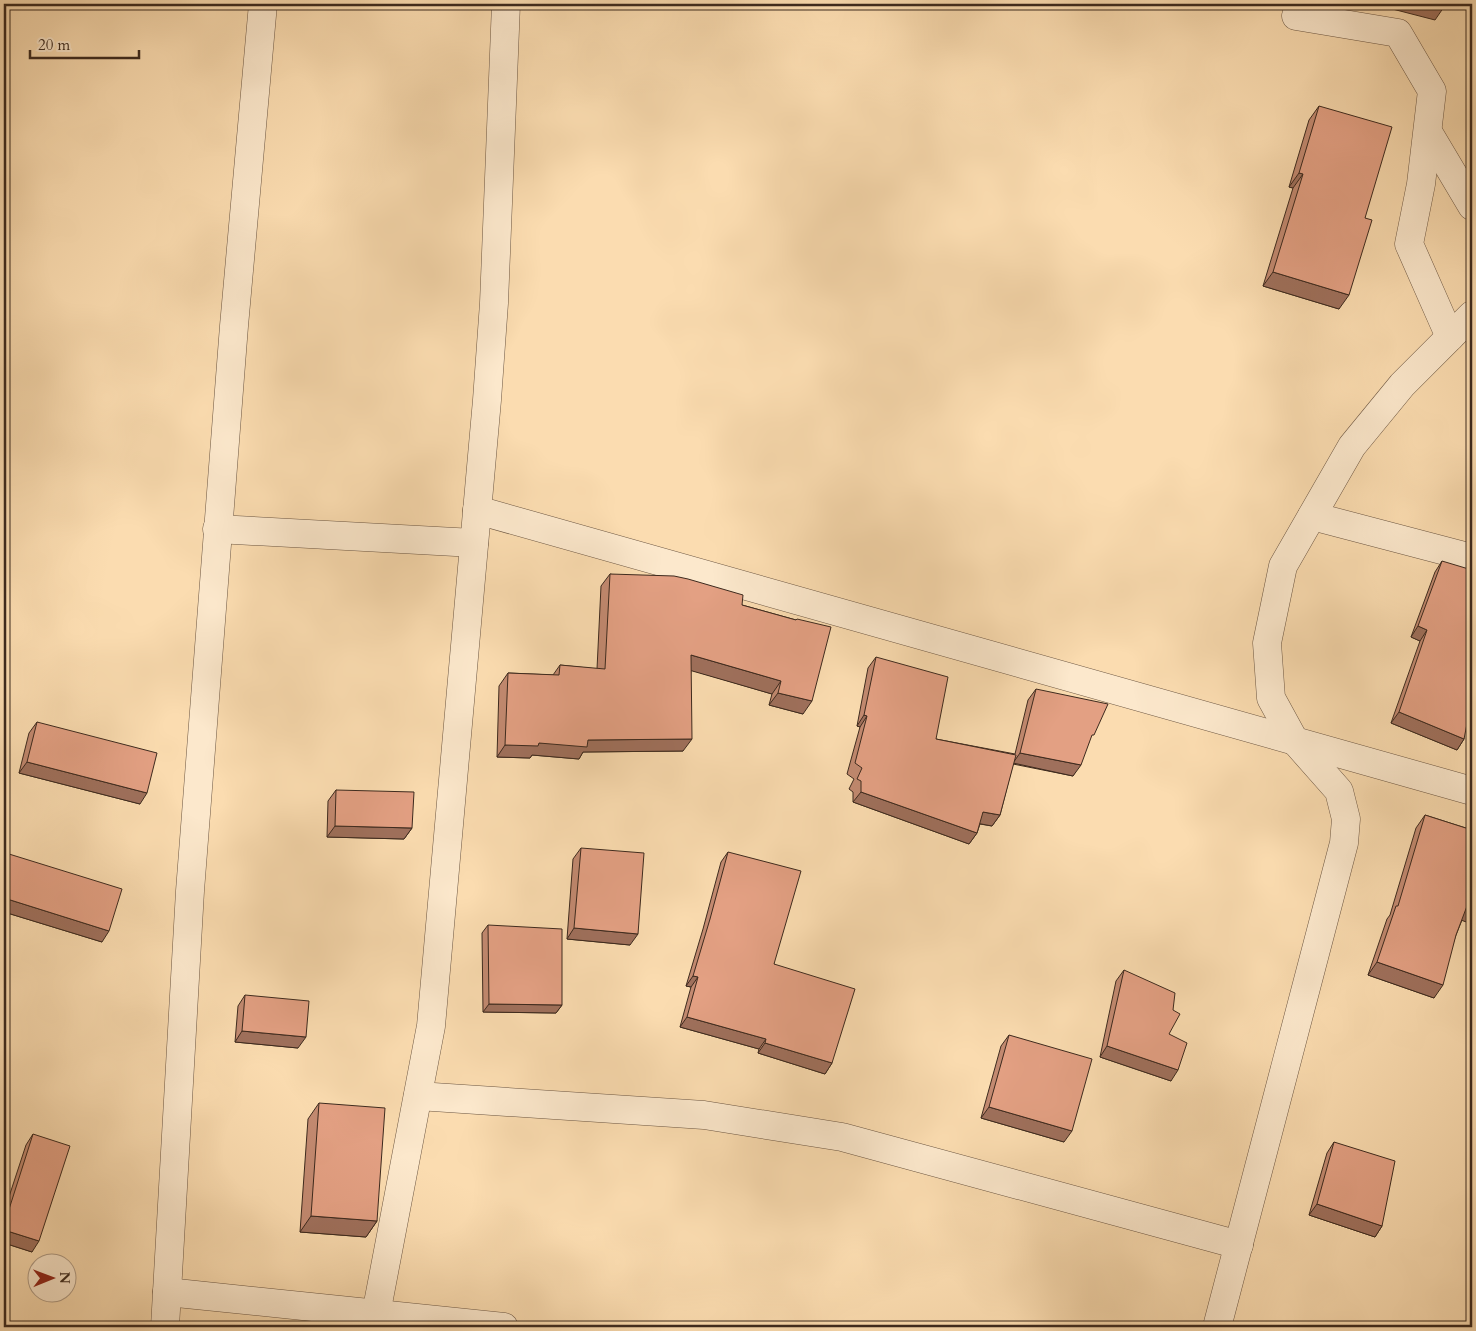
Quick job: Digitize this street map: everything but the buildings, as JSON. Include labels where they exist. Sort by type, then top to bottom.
[{"type":"street","points":[[165,1327],[189,901],[217,529],[263,4]]},
{"type":"street","points":[[376,1314],[431,1026],[487,400],[493,312],[506,4]]},
{"type":"street","points":[[1300,4],[1296,16],[1398,33],[1432,91],[1421,184],[1409,244],[1450,338]]},
{"type":"street","points":[[1428,132],[1472,206]]},
{"type":"street","points":[[1217,1327],[1344,843],[1346,819],[1339,791],[1294,740],[1271,698],[1267,643],[1283,566],[1352,446],[1402,385],[1472,315]]},
{"type":"street","points":[[477,510],[1472,791]]},
{"type":"street","points":[[1312,516],[1472,558]]},
{"type":"street","points":[[217,529],[474,543]]},
{"type":"street","points":[[418,1096],[704,1115],[842,1137],[1239,1245]]},
{"type":"street","points":[[167,1292],[504,1327]]}]
